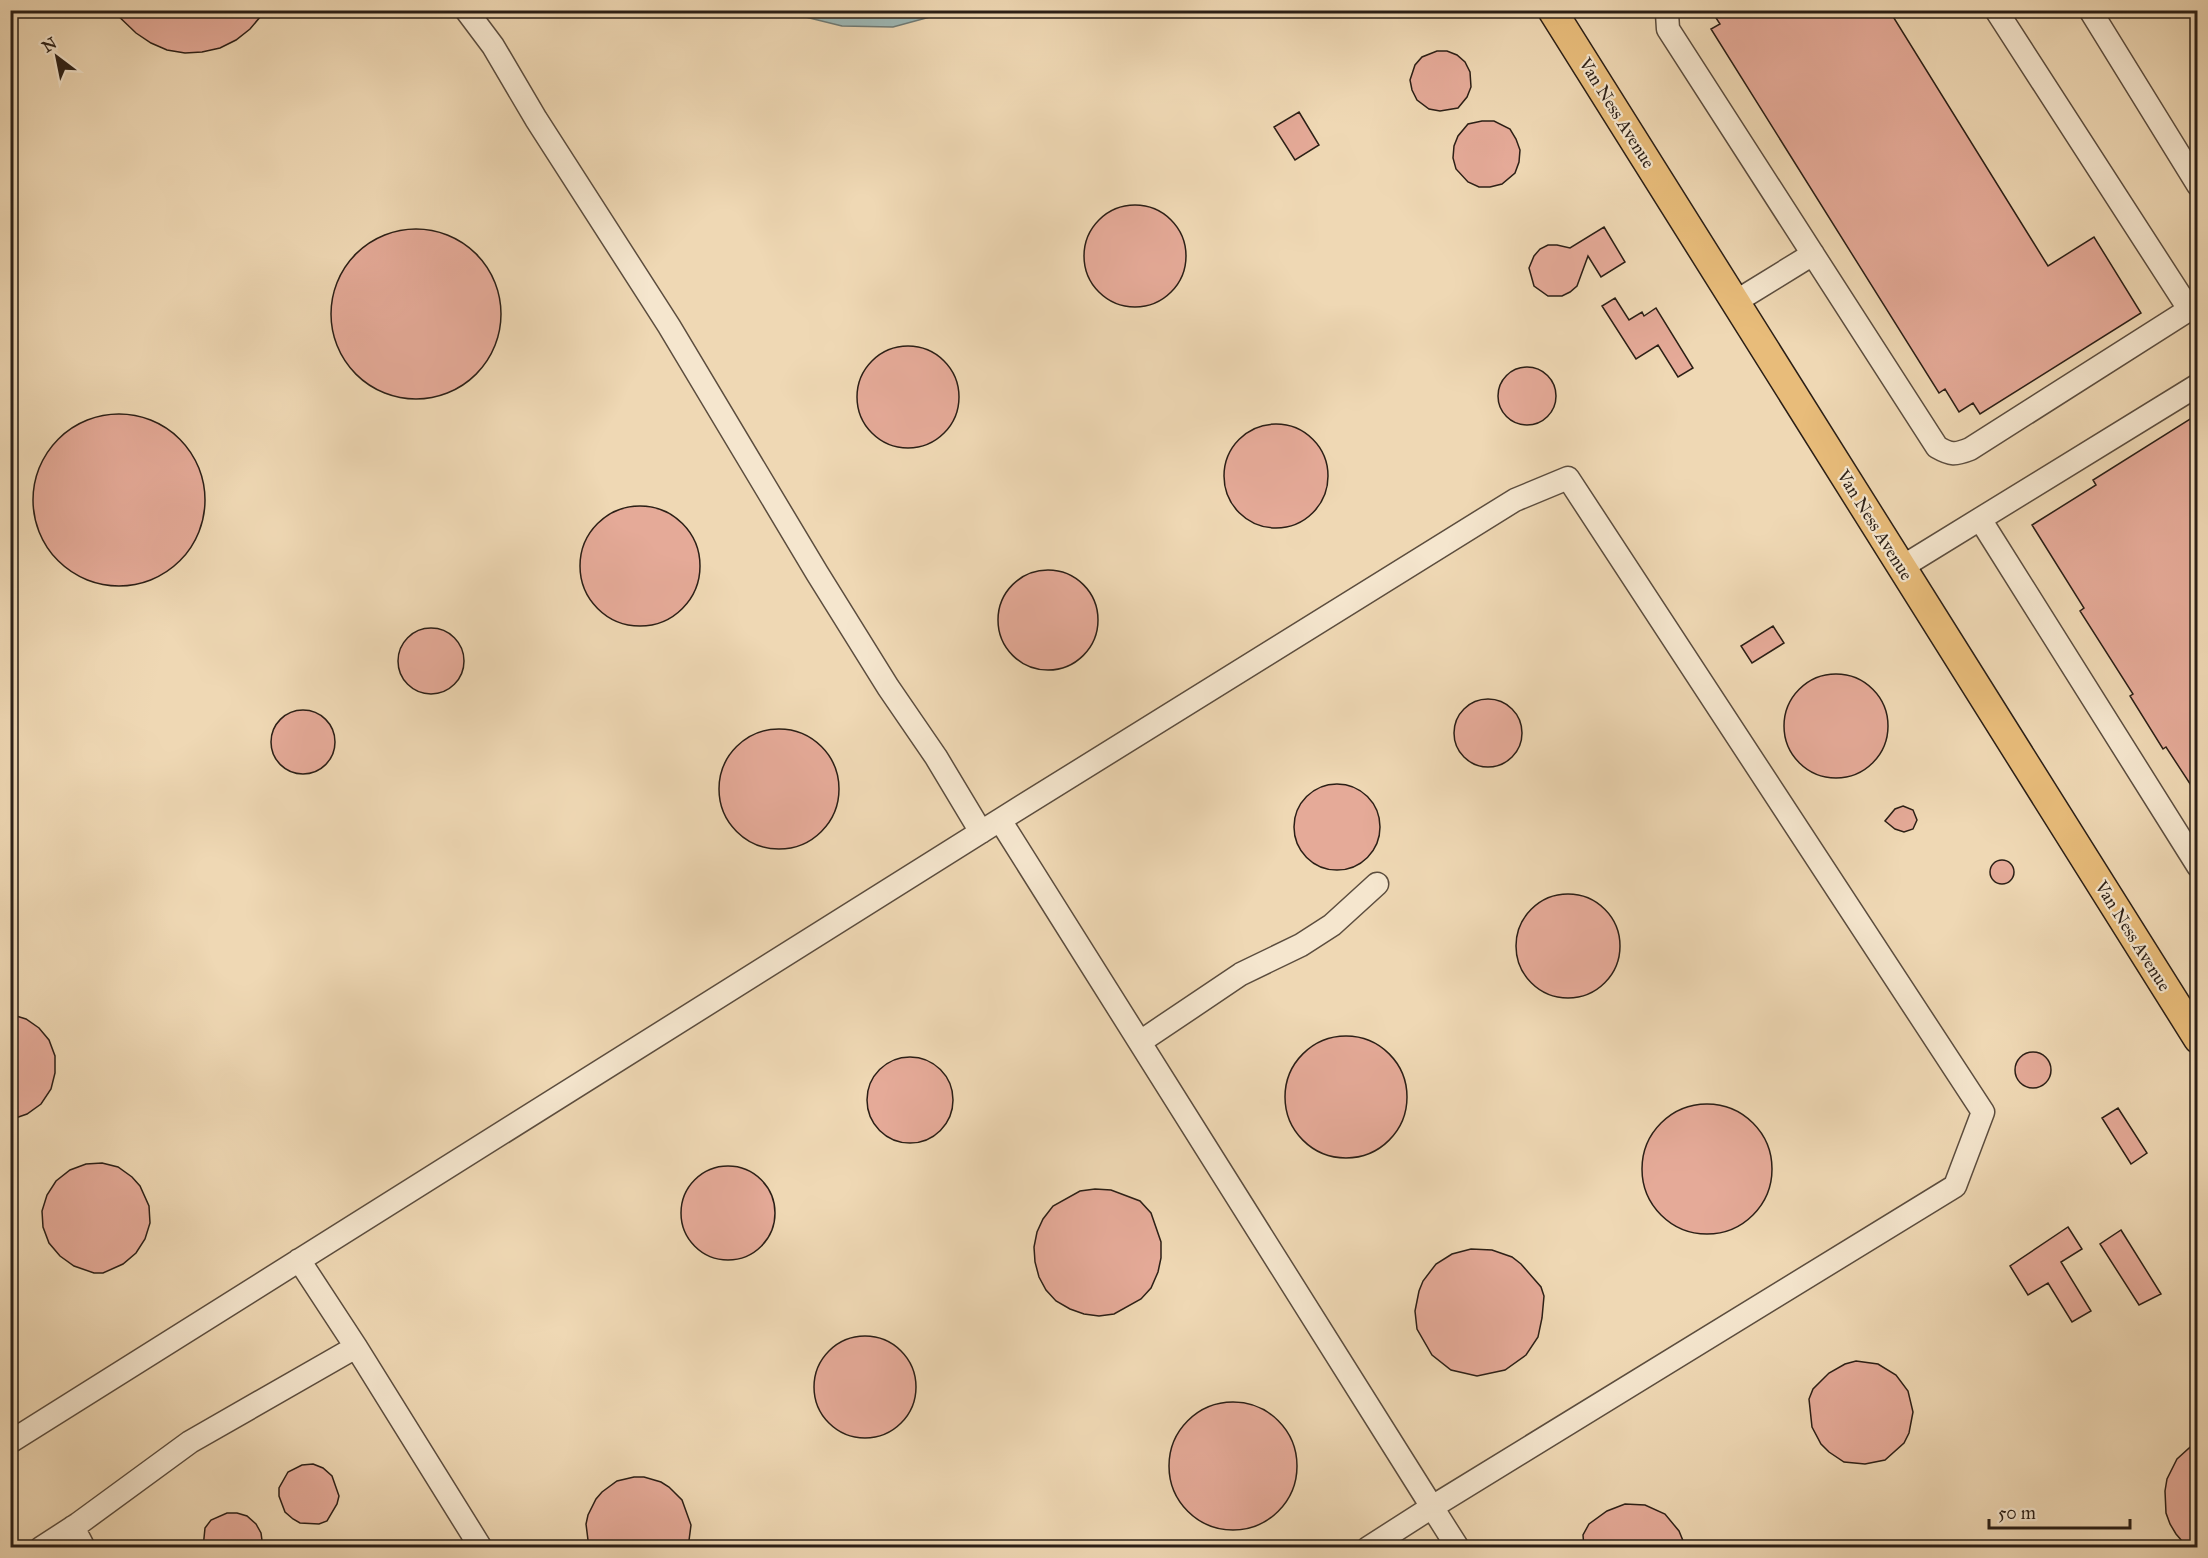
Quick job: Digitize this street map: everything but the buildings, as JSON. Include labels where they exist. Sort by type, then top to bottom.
[{"type":"main road","name":"Van Ness Avenue","points":[[1554,11],[1902,567],[2195,1027]]},
{"type":"lane","points":[[466,10],[493,46],[536,119],[669,326],[817,573],[888,687],[936,757],[981,832]]},
{"type":"lane","points":[[1669,10],[1668,29],[1813,255],[1937,447],[1956,455],[1970,449],[2193,306],[1996,10]]},
{"type":"lane","points":[[2090,10],[2198,185]]},
{"type":"lane","points":[[1736,302],[1813,255]]},
{"type":"lane","points":[[1902,567],[2198,386]]},
{"type":"lane","points":[[10,1442],[1000,820],[1515,500],[1568,478],[1983,1112],[1955,1186],[1368,1548]]},
{"type":"lane","points":[[1980,519],[2198,866]]},
{"type":"lane","points":[[1000,820],[1458,1548]]},
{"type":"lane","points":[[1140,1042],[1241,974],[1301,945],[1332,925],[1377,884]]},
{"type":"lane","points":[[299,1260],[481,1548]]},
{"type":"lane","points":[[41,1548],[190,1442],[356,1347]]},
{"type":"lane","points":[[73,1527],[84,1548]]},
{"type":"water","points":[[781,11],[952,11],[893,27],[842,26]]}]
